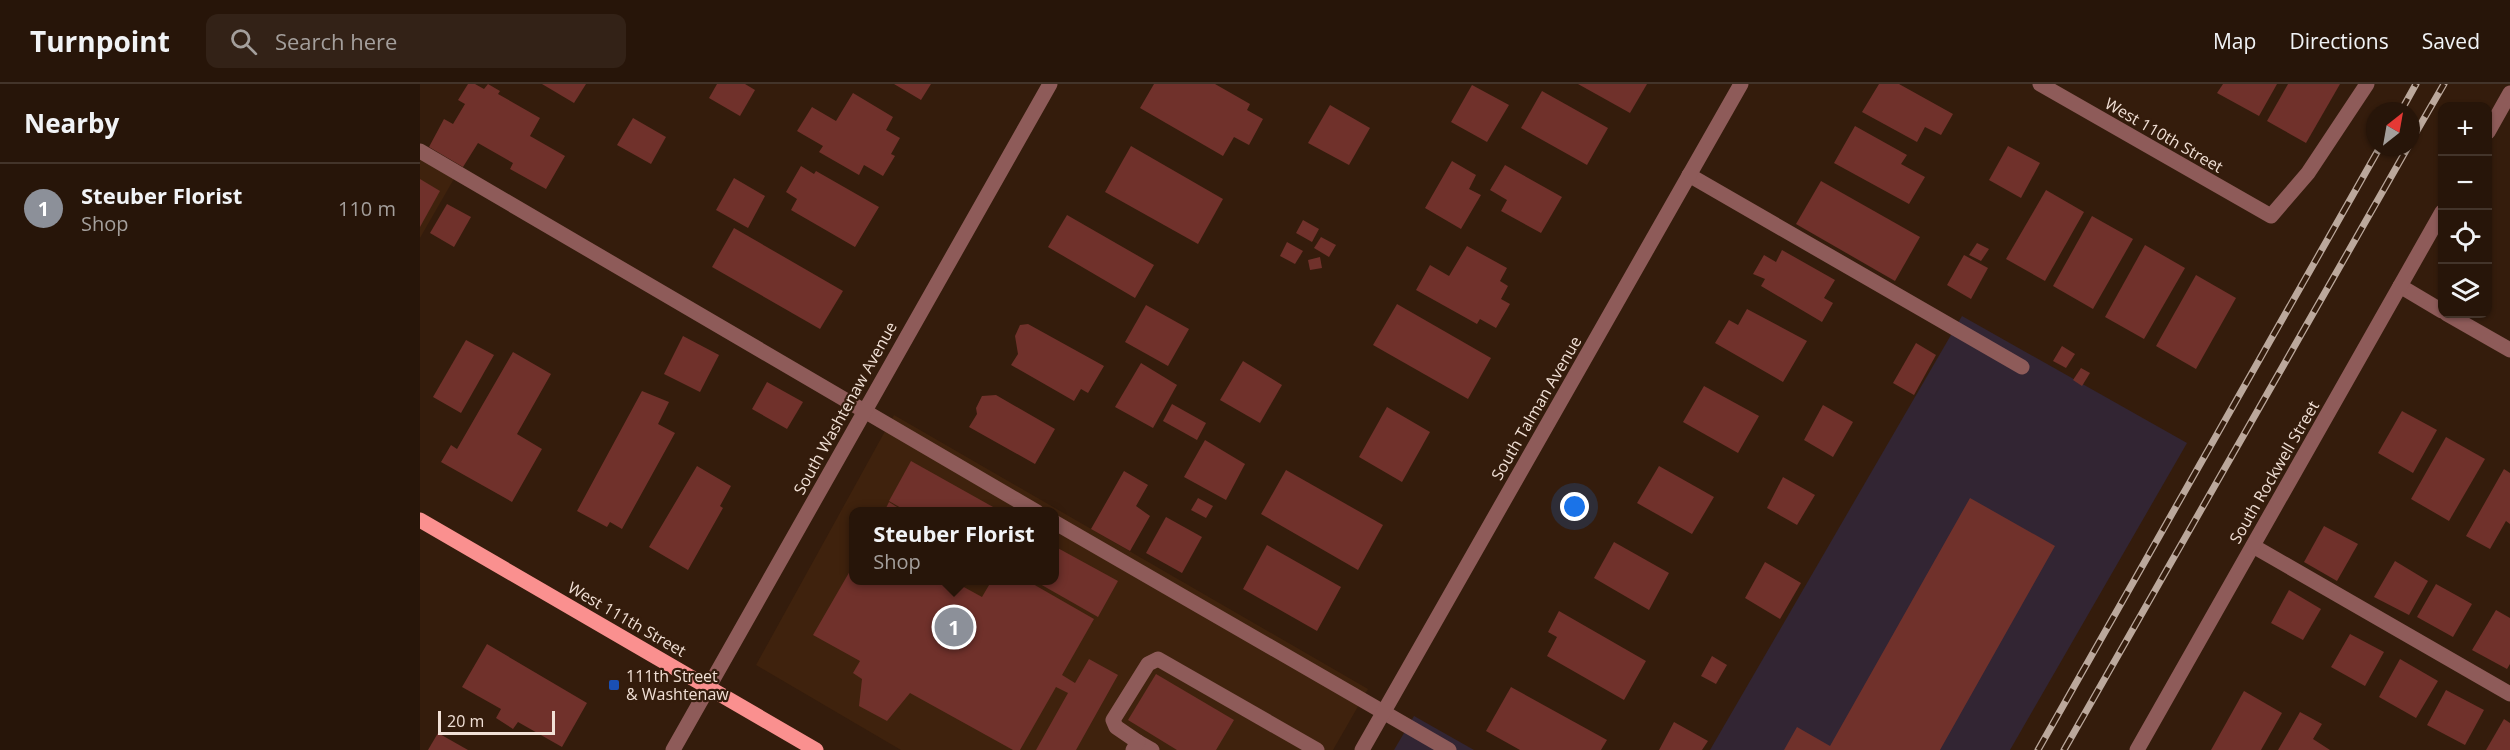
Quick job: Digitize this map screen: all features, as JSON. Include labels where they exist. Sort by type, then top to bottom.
[{"type":"main road","name":"West 111th Street","points":[[420,520],[816,750]]},
{"type":"street","name":"South Washtenaw Avenue","points":[[673,750],[1050,84]]},
{"type":"street","name":"South Talman Avenue","points":[[1362,750],[1741,84]]},
{"type":"street","name":"West 110th Street","points":[[2040,84],[2271,216],[2308,173],[2367,84]]},
{"type":"street","points":[[2492,124],[2510,93]]},
{"type":"street","points":[[420,151],[1028,507]]},
{"type":"street","points":[[1689,175],[2022,368]]},
{"type":"street","name":"South Rockwell Street","points":[[2137,750],[2438,219]]},
{"type":"street","points":[[2400,286],[2438,309]]},
{"type":"street","points":[[2454,318],[2510,350]]},
{"type":"street","points":[[1059,525],[1449,750]]},
{"type":"street","points":[[2253,546],[2510,694]]},
{"type":"street","points":[[1152,750],[1136,746],[1116,727],[1113,720],[1148,664],[1158,659],[1317,750]]},
{"type":"street","points":[[1287,750],[1295,736]]},
{"type":"shaded area","points":[[420,147],[459,170],[420,238]]},
{"type":"shaded area","points":[[1962,316],[2187,443],[2010,750],[1710,750]]},
{"type":"shaded area","points":[[894,415],[1053,507],[849,507],[849,585],[1059,585],[1059,510],[1368,689],[1333,750],[901,750],[756,665]]},
{"type":"shaded area","points":[[1414,716],[1474,750],[1394,750]]},
{"type":"building","points":[[468,84],[475,84],[484,89],[488,84],[500,91],[498,94],[540,118],[530,136],[565,156],[546,189],[510,169],[513,163],[478,143],[463,167],[429,147],[444,119],[453,124],[465,104],[458,100]]},
{"type":"building","points":[[542,84],[586,84],[574,103]]},
{"type":"building","points":[[717,84],[745,84],[755,90],[740,116],[709,98]]},
{"type":"building","points":[[894,84],[931,84],[921,100]]},
{"type":"building","points":[[1154,84],[1215,84],[1250,104],[1247,110],[1263,119],[1249,145],[1234,137],[1223,156],[1140,108]]},
{"type":"building","points":[[1578,84],[1647,84],[1630,113]]},
{"type":"building","points":[[1879,84],[1899,84],[1953,114],[1941,135],[1925,127],[1917,142],[1862,112]]},
{"type":"building","points":[[2223,84],[2277,84],[2259,116],[2217,93]]},
{"type":"building","points":[[2288,84],[2340,84],[2306,143],[2267,121]]},
{"type":"building","points":[[1472,85],[1509,105],[1487,142],[1451,122]]},
{"type":"building","points":[[1542,91],[1608,128],[1587,165],[1521,128]]},
{"type":"building","points":[[853,93],[893,117],[886,130],[900,138],[891,154],[895,156],[883,176],[864,165],[859,175],[819,152],[823,146],[797,131],[812,107],[836,121]]},
{"type":"building","points":[[1330,105],[1370,128],[1349,165],[1308,143]]},
{"type":"building","points":[[633,118],[666,137],[651,164],[617,145]]},
{"type":"building","points":[[1855,126],[1907,155],[1901,164],[1925,177],[1909,204],[1834,163]]},
{"type":"building","points":[[1131,146],[1223,199],[1198,244],[1105,192]]},
{"type":"building","points":[[2008,146],[2040,163],[2021,198],[1989,180]]},
{"type":"building","points":[[1452,161],[1476,175],[1469,189],[1481,195],[1461,229],[1425,208]]},
{"type":"building","points":[[1505,165],[1562,197],[1541,233],[1501,211],[1507,200],[1490,190]]},
{"type":"building","points":[[801,166],[814,174],[816,171],[879,207],[855,247],[791,210],[797,199],[786,192]]},
{"type":"building","points":[[734,178],[765,196],[748,228],[716,210]]},
{"type":"building","points":[[420,179],[440,191],[420,227]]},
{"type":"building","points":[[1821,181],[1920,237],[1895,281],[1796,224]]},
{"type":"building","points":[[2046,190],[2084,212],[2045,281],[2006,259]]},
{"type":"building","points":[[447,204],[471,217],[454,247],[430,233]]},
{"type":"building","points":[[1067,215],[1154,265],[1135,298],[1048,247]]},
{"type":"building","points":[[2092,216],[2133,239],[2093,309],[2053,286]]},
{"type":"building","points":[[1303,220],[1319,229],[1312,242],[1296,233]]},
{"type":"building","points":[[734,228],[843,291],[820,329],[712,267]]},
{"type":"building","points":[[1321,237],[1336,245],[1329,257],[1314,248]]},
{"type":"building","points":[[1287,242],[1303,251],[1295,264],[1280,256]]},
{"type":"building","points":[[1977,243],[1989,249],[1981,261],[1969,255]]},
{"type":"building","points":[[2145,245],[2185,268],[2144,339],[2105,317]]},
{"type":"building","points":[[1467,246],[1507,268],[1500,281],[1508,286],[1501,299],[1510,304],[1496,328],[1480,319],[1477,324],[1416,290],[1430,265],[1449,276]]},
{"type":"building","points":[[1782,250],[1835,280],[1824,298],[1833,303],[1822,322],[1761,286],[1765,279],[1753,274],[1764,255],[1776,262]]},
{"type":"building","points":[[1964,255],[1988,268],[1971,299],[1947,285]]},
{"type":"building","points":[[1320,257],[1322,268],[1310,270],[1308,260]]},
{"type":"building","points":[[2196,275],[2236,298],[2196,369],[2156,346]]},
{"type":"building","points":[[1397,304],[1491,358],[1468,399],[1373,345]]},
{"type":"building","points":[[1146,305],[1189,329],[1168,366],[1125,342]]},
{"type":"building","points":[[1747,309],[1807,341],[1783,382],[1715,343],[1729,320],[1738,325]]},
{"type":"building","points":[[1028,324],[1104,366],[1088,393],[1081,389],[1074,401],[1011,365],[1018,354],[1015,336],[1020,325]]},
{"type":"building","points":[[683,336],[719,355],[700,392],[664,374]]},
{"type":"building","points":[[466,340],[494,355],[461,413],[433,397]]},
{"type":"building","points":[[1916,343],[1936,355],[1914,395],[1893,383]]},
{"type":"building","points":[[2062,346],[2075,354],[2066,368],[2053,361]]},
{"type":"building","points":[[513,352],[551,374],[517,434],[542,449],[512,502],[441,462],[451,445],[457,449]]},
{"type":"building","points":[[1243,361],[1282,385],[1260,423],[1220,400]]},
{"type":"building","points":[[1141,363],[1177,385],[1153,428],[1115,407]]},
{"type":"building","points":[[2081,368],[2090,373],[2082,386],[2073,380]]},
{"type":"building","points":[[767,382],[803,402],[787,429],[752,409]]},
{"type":"building","points":[[1704,386],[1759,416],[1738,453],[1683,422]]},
{"type":"building","points":[[642,391],[669,402],[658,424],[675,433],[622,529],[610,522],[607,527],[577,511]]},
{"type":"building","points":[[996,395],[1055,429],[1035,464],[969,427],[977,414],[976,408],[982,396]]},
{"type":"building","points":[[1172,404],[1206,423],[1197,440],[1163,421]]},
{"type":"building","points":[[1823,405],[1853,422],[1833,457],[1804,440]]},
{"type":"building","points":[[1387,407],[1430,432],[1402,482],[1359,457]]},
{"type":"building","points":[[2402,411],[2437,430],[2413,473],[2378,453]]},
{"type":"building","points":[[2446,437],[2485,459],[2449,521],[2411,499]]},
{"type":"building","points":[[1205,440],[1245,464],[1226,500],[1184,477]]},
{"type":"building","points":[[911,461],[993,507],[899,507],[889,501]]},
{"type":"building","points":[[697,466],[731,486],[720,506],[723,508],[688,570],[649,547]]},
{"type":"building","points":[[1659,466],[1714,497],[1692,534],[1637,503]]},
{"type":"building","points":[[2504,469],[2510,473],[2510,524],[2506,521],[2490,549],[2466,536]]},
{"type":"building","points":[[1286,470],[1383,525],[1358,570],[1261,514]]},
{"type":"building","points":[[1124,471],[1148,485],[1136,506],[1150,516],[1130,551],[1091,529]]},
{"type":"building","points":[[1783,477],[1815,495],[1797,525],[1767,508]]},
{"type":"building","points":[[1198,498],[1213,506],[1206,518],[1191,510]]},
{"type":"building","points":[[1970,498],[2055,546],[1940,750],[1784,750],[1797,727],[1830,746]]},
{"type":"building","points":[[889,502],[897,507],[886,507]]},
{"type":"building","points":[[1166,517],[1202,537],[1182,573],[1146,553]]},
{"type":"building","points":[[2324,526],[2358,544],[2337,581],[2304,562]]},
{"type":"building","points":[[1614,542],[1669,573],[1649,610],[1594,578]]},
{"type":"building","points":[[1267,545],[1341,587],[1317,631],[1243,589]]},
{"type":"building","points":[[1059,549],[1118,581],[1098,617],[1042,585],[1059,585]]},
{"type":"building","points":[[2395,561],[2428,581],[2409,615],[2374,597]]},
{"type":"building","points":[[1765,562],[1801,583],[1780,619],[1745,598]]},
{"type":"building","points":[[849,573],[849,585],[962,585],[982,597],[989,585],[1035,585],[1094,619],[1062,675],[1075,683],[1089,659],[1118,675],[1076,750],[1036,750],[1068,693],[1056,687],[1020,750],[1013,750],[910,693],[887,721],[859,706],[862,679],[853,673],[860,661],[813,635]]},
{"type":"building","points":[[2436,584],[2472,604],[2453,637],[2417,617]]},
{"type":"building","points":[[2289,590],[2321,609],[2303,640],[2271,623]]},
{"type":"building","points":[[2496,610],[2510,618],[2510,664],[2507,669],[2472,650]]},
{"type":"building","points":[[1559,611],[1646,661],[1624,700],[1547,656],[1557,637],[1548,632]]},
{"type":"building","points":[[2350,634],[2384,652],[2365,686],[2331,667]]},
{"type":"building","points":[[487,644],[587,703],[562,747],[518,722],[513,729],[496,718],[501,709],[462,687]]},
{"type":"building","points":[[1712,656],[1727,665],[1716,684],[1701,676]]},
{"type":"building","points":[[2400,659],[2438,681],[2416,718],[2379,697]]},
{"type":"building","points":[[1156,674],[1234,720],[1216,750],[1177,750],[1128,720]]},
{"type":"building","points":[[1511,687],[1607,740],[1601,750],[1520,750],[1486,731]]},
{"type":"building","points":[[2446,690],[2484,710],[2465,745],[2427,725]]},
{"type":"building","points":[[2244,691],[2282,713],[2261,750],[2211,750]]},
{"type":"building","points":[[2300,712],[2322,724],[2313,739],[2330,750],[2278,750]]},
{"type":"building","points":[[2504,719],[2510,723],[2510,750],[2486,750]]},
{"type":"building","points":[[1674,722],[1708,741],[1702,750],[1659,750]]},
{"type":"building","points":[[438,733],[468,750],[428,750]]},
{"type":"railway","points":[[2406,102],[2416,84]]},
{"type":"railway","points":[[2420,125],[2444,84]]},
{"type":"railway","points":[[2038,750],[2375,156]]},
{"type":"railway","points":[[2064,750],[2403,156]]},
{"type":"place","name":"Steuber Florist","points":[[954,627]]},
{"type":"place","name":"111th Street & Washtenaw","points":[[614,685]]}]
